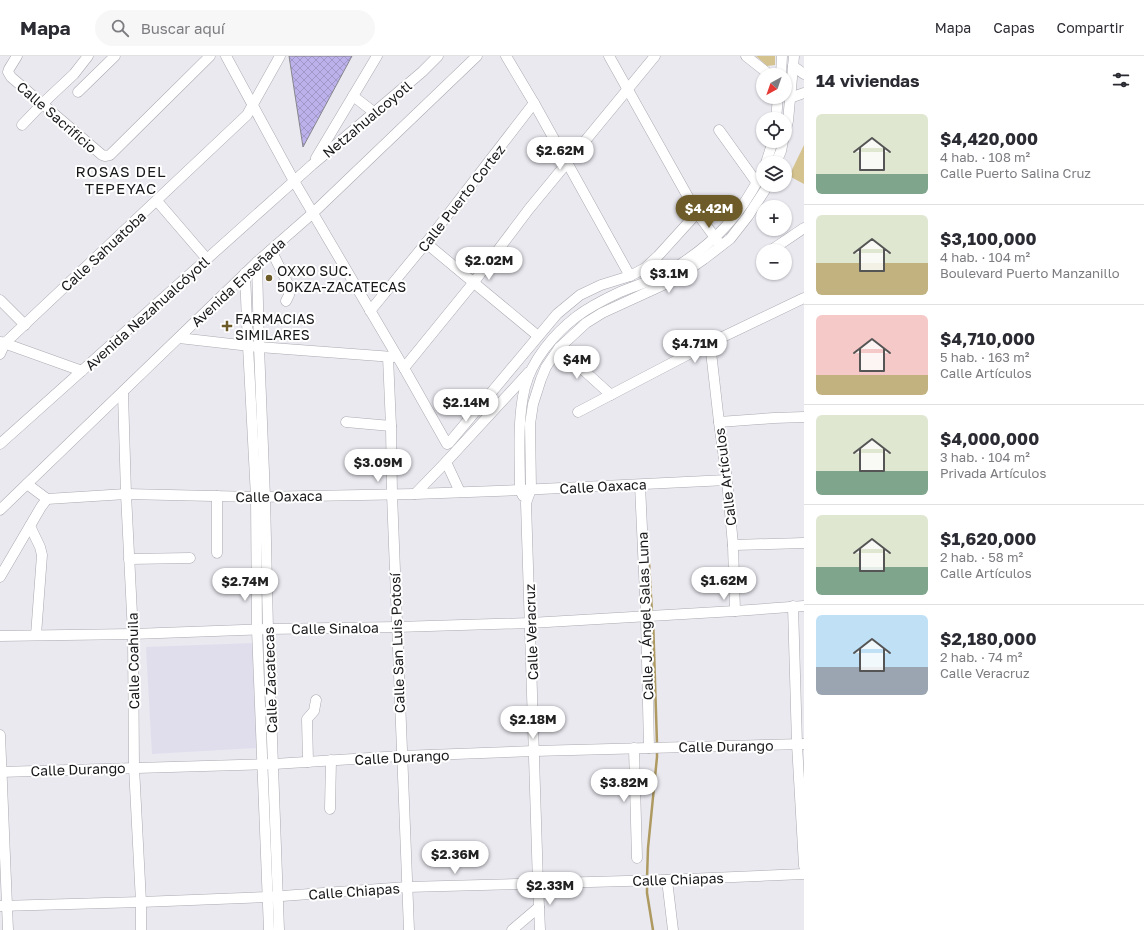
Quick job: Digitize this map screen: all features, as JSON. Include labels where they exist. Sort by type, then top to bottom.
[{"type":"street","name":"Calle Sacrificio","points":[[17,56],[9,69],[9,74],[102,155],[108,156],[210,56]]},
{"type":"street","points":[[22,125],[74,74],[88,56]]},
{"type":"street","points":[[78,92],[116,56]]},
{"type":"street","points":[[226,56],[294,182],[370,311],[393,357],[404,368],[446,443],[448,444],[557,314],[580,295],[601,285],[630,276],[645,268],[658,256],[697,213]]},
{"type":"street","name":"Calle Sahuatoba","points":[[0,354],[3,343],[25,325],[247,115],[280,56]]},
{"type":"street","points":[[312,165],[377,56]]},
{"type":"street","name":"Netzahualcoyotl","points":[[294,182],[422,72],[438,56]]},
{"type":"street","name":"Avenida Enseñada","points":[[0,510],[245,273],[312,213],[477,56]]},
{"type":"street","points":[[506,56],[568,163],[630,276]]},
{"type":"street","points":[[609,56],[697,213],[718,242]]},
{"type":"street","points":[[404,368],[474,282],[529,209],[655,56]]},
{"type":"street","points":[[746,56],[761,68]]},
{"type":"street","points":[[781,68],[782,56]]},
{"type":"street","points":[[793,61],[804,74]]},
{"type":"street","points":[[792,73],[793,61]]},
{"type":"street","points":[[792,97],[804,93]]},
{"type":"street","points":[[353,96],[375,113]]},
{"type":"street","name":"Calle Puerto Cortez","points":[[370,311],[426,243],[534,103]]},
{"type":"street","points":[[719,130],[756,182]]},
{"type":"street","name":"Avenida Nezahualcóyotl","points":[[0,444],[294,182]]},
{"type":"street","points":[[531,489],[530,424],[533,404],[546,367],[558,348],[586,323],[602,313],[674,280],[704,260],[718,242],[756,184]]},
{"type":"street","points":[[414,494],[446,462],[533,367],[545,349],[576,317],[621,292],[649,281],[672,269],[718,242],[730,239],[748,216],[763,192]]},
{"type":"street","points":[[157,201],[207,259]]},
{"type":"street","points":[[780,244],[804,228]]},
{"type":"street","points":[[426,243],[538,336]]},
{"type":"street","points":[[271,250],[288,284],[289,295],[286,301]]},
{"type":"street","name":"Calle Zacatecas","points":[[257,262],[260,497],[257,630],[262,764],[273,896],[279,930]]},
{"type":"street","name":"Calle Zacatecas","points":[[245,273],[248,346],[260,497],[268,629],[274,764],[273,896],[268,930]]},
{"type":"street","points":[[578,412],[710,343],[804,298]]},
{"type":"street","points":[[0,300],[25,325]]},
{"type":"street","points":[[179,338],[259,348],[393,357]]},
{"type":"street","points":[[3,343],[82,371]]},
{"type":"street","name":"Calle Artículos","points":[[710,343],[727,480],[733,545],[735,611]]},
{"type":"street","points":[[558,348],[611,395]]},
{"type":"street","name":"Calle San Luis Potosí","points":[[393,357],[391,426],[392,494],[401,756],[409,930]]},
{"type":"street","points":[[520,490],[520,421],[525,387],[533,367]]},
{"type":"street","name":"Calle Coahuila","points":[[123,392],[126,494],[133,634],[134,767],[142,930]]},
{"type":"street","points":[[524,395],[535,398]]},
{"type":"street","points":[[719,422],[804,417]]},
{"type":"street","points":[[346,422],[391,426]]},
{"type":"street","points":[[446,462],[460,492]]},
{"type":"street","name":"Calle Oaxaca","points":[[47,499],[126,494],[260,497],[414,494],[727,480]]},
{"type":"street","points":[[0,577],[47,499],[27,484]]},
{"type":"street","name":"Calle J. Ángel Salas Luna","points":[[640,485],[646,616],[649,748]]},
{"type":"street","name":"Calle Veracruz","points":[[531,489],[526,503],[540,930]]},
{"type":"street","name":"Calle Veracruz","points":[[520,490],[526,503]]},
{"type":"street","points":[[217,496],[217,553]]},
{"type":"street","points":[[30,526],[40,547],[42,555],[36,634]]},
{"type":"street","points":[[733,545],[804,543]]},
{"type":"street","points":[[129,559],[190,558]]},
{"type":"street","points":[[792,606],[800,744],[804,866]]},
{"type":"street","name":"Calle Sinaloa","points":[[0,636],[36,634],[133,634],[268,629],[397,628],[530,623],[804,606]]},
{"type":"street","points":[[308,762],[307,718],[314,711],[316,700]]},
{"type":"street","points":[[0,735],[4,906],[8,930]]},
{"type":"street","name":"Calle Durango","points":[[1,772],[274,764],[401,756],[534,751],[800,744]]},
{"type":"street","points":[[634,748],[637,858]]},
{"type":"street","points":[[330,809],[331,760]]},
{"type":"street","name":"Calle Chiapas","points":[[4,906],[273,896],[407,887],[665,880],[804,874]]},
{"type":"street","points":[[665,880],[673,930]]},
{"type":"street","points":[[512,930],[539,907]]},
{"type":"shaded area","points":[[756,56],[775,56],[775,65],[767,66]]},
{"type":"shaded area","points":[[804,145],[804,184],[792,178],[792,170]]},
{"type":"shaded area","points":[[253,643],[257,748],[152,754],[146,647]]},
{"type":"building","points":[[289,56],[352,56],[303,147]]},
{"type":"waterway","points":[[648,546],[652,613]]},
{"type":"waterway","points":[[653,618],[657,744]]},
{"type":"waterway","points":[[647,878],[648,848],[657,749]]},
{"type":"waterway","points":[[647,883],[647,893],[653,930]]},
{"type":"place","name":"OXXO SUC. 50KZA-ZACATECAS","points":[[269,278]]},
{"type":"place","name":"FARMACIAS SIMILARES","points":[[227,326]]},
{"type":"district","name":"ROSAS DEL TEPEYAC","points":[[121,180]]}]
